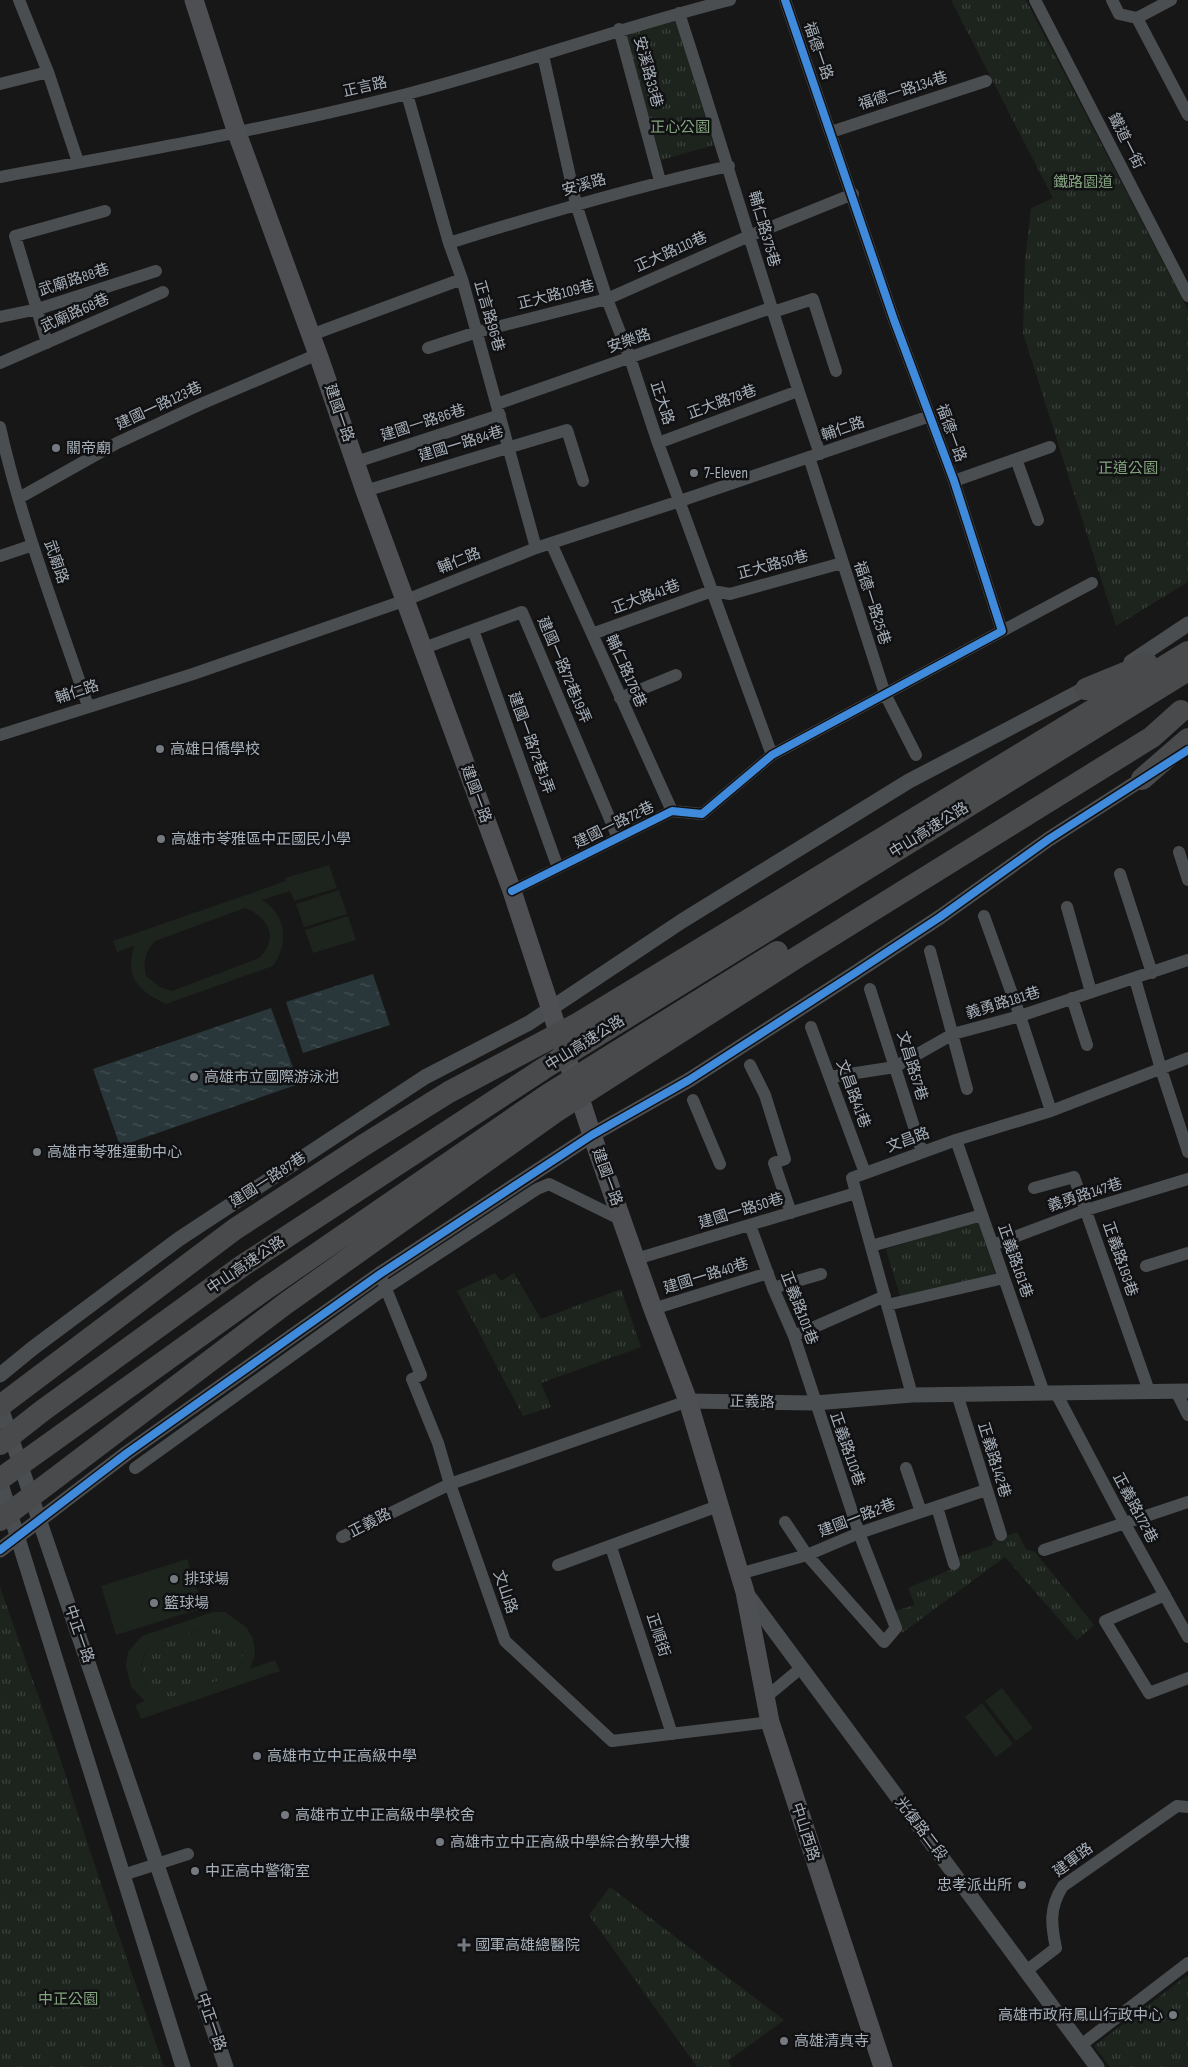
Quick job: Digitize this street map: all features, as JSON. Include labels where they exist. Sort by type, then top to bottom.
[{"type":"highway","points":[[1086,689],[1130,671],[1188,637]]},
{"type":"highway","points":[[0,1405],[235,1229],[449,1092],[530,1049],[584,1032],[1188,652]]},
{"type":"highway","name":"中山高速公路","points":[[0,1444],[42,1411],[242,1266],[543,1069],[584,1032],[1188,670]]},
{"type":"highway","name":"中山高速公路","points":[[0,1480],[264,1290],[603,1071],[799,956],[1152,737],[1184,709]]},
{"type":"highway","points":[[1142,779],[1188,738]]},
{"type":"highway","points":[[5,1516],[552,1103]]},
{"type":"main road","name":"建國一路","points":[[194,0],[237,132],[318,354],[365,490],[512,890],[592,1135],[653,1309],[688,1401],[742,1583]]},
{"type":"main road","name":"中山西路","points":[[742,1583],[770,1722],[883,2067]]},
{"type":"street","points":[[19,0],[48,72],[78,162]]},
{"type":"street","name":"正言路","points":[[0,177],[237,132],[407,94],[543,55],[619,29],[730,0]]},
{"type":"street","name":"福德一路","points":[[785,0],[853,194],[894,320],[954,481],[1002,631]]},
{"type":"street","name":"鐵道一街","points":[[1035,0],[1188,296]]},
{"type":"street","points":[[1112,0],[1119,14],[1137,18],[1171,0]]},
{"type":"street","name":"輔仁路375巷","points":[[679,13],[729,166],[798,391],[814,456]]},
{"type":"street","points":[[1137,18],[1188,115]]},
{"type":"street","name":"安溪路33巷","points":[[619,29],[660,181]]},
{"type":"street","name":"正大路","points":[[543,55],[576,204],[607,299],[630,358],[658,443],[772,755]]},
{"type":"street","points":[[0,84],[48,72]]},
{"type":"street","name":"福德一路134巷","points":[[831,132],[986,81]]},
{"type":"street","name":"正言路96巷","points":[[407,94],[462,279],[536,548]]},
{"type":"street","name":"安溪路","points":[[450,243],[576,204],[660,181],[729,166]]},
{"type":"street","name":"正大路110巷","points":[[607,299],[749,236],[853,194]]},
{"type":"street","points":[[47,343],[15,236],[106,211]]},
{"type":"street","name":"武廟路88巷","points":[[0,317],[38,309],[156,271]]},
{"type":"street","points":[[311,335],[462,279]]},
{"type":"street","name":"武廟路68巷","points":[[0,363],[163,292]]},
{"type":"street","name":"正大路109巷","points":[[428,348],[477,332],[607,299]]},
{"type":"street","name":"安樂路","points":[[498,410],[630,358],[772,310],[813,299],[836,371]]},
{"type":"street","name":"建國一路123巷","points":[[19,498],[117,443],[201,404],[318,354]]},
{"type":"street","name":"正大路78巷","points":[[658,443],[798,391]]},
{"type":"street","name":"建國一路86巷","points":[[356,462],[498,410]]},
{"type":"street","name":"輔仁路","points":[[0,735],[193,674],[406,600],[536,548],[680,502],[930,416]]},
{"type":"street","name":"武廟路","points":[[0,428],[4,468],[19,498],[88,706]]},
{"type":"street","name":"建國一路84巷","points":[[365,490],[567,430],[583,481]]},
{"type":"street","points":[[954,481],[1050,447]]},
{"type":"street","name":"福德一路25巷","points":[[814,456],[842,563],[885,694],[916,755]]},
{"type":"street","points":[[1016,459],[1038,520]]},
{"type":"street","name":"輔仁路176巷","points":[[551,543],[672,811]]},
{"type":"street","points":[[0,556],[33,544]]},
{"type":"street","name":"正大路50巷","points":[[712,591],[730,594],[842,563]]},
{"type":"street","points":[[772,755],[1092,583]]},
{"type":"street","name":"正大路41巷","points":[[592,634],[712,591]]},
{"type":"street","name":"建國一路72巷19弄","points":[[424,648],[522,612],[618,838]]},
{"type":"street","name":"建國一路87巷","points":[[0,1375],[33,1348],[179,1239],[424,1077],[522,1028],[682,921],[909,781],[1086,689],[1188,624]]},
{"type":"street","name":"建國一路72巷1弄","points":[[473,630],[558,868]]},
{"type":"street","points":[[620,698],[676,675]]},
{"type":"street","points":[[0,1550],[127,1453],[380,1274],[592,1135],[689,1080],[855,973],[940,917],[1049,839],[1188,750]]},
{"type":"street","name":"建國一路72巷","points":[[512,890],[672,811],[702,814],[772,755]]},
{"type":"street","points":[[1179,852],[1188,880]]},
{"type":"street","points":[[1120,874],[1152,973]]},
{"type":"street","points":[[1067,907],[1091,992]]},
{"type":"street","points":[[984,916],[1020,1016],[1051,1111]]},
{"type":"street","points":[[930,951],[967,1089]]},
{"type":"street","name":"義勇路181巷","points":[[830,1077],[896,1067],[953,1034],[1020,1016],[1188,960]]},
{"type":"street","points":[[1135,979],[1160,1069],[1188,1152]]},
{"type":"street","name":"文昌路57巷","points":[[870,990],[922,1152]]},
{"type":"street","points":[[1072,998],[1087,1045]]},
{"type":"street","name":"文昌路41巷","points":[[811,1027],[865,1173]]},
{"type":"street","name":"文昌路","points":[[865,1173],[956,1140],[1051,1111],[1188,1058]]},
{"type":"street","points":[[750,1065],[765,1095],[785,1159],[774,1163],[791,1213]]},
{"type":"street","points":[[694,1100],[720,1164]]},
{"type":"street","name":"正義路161巷","points":[[956,1140],[1004,1278],[1050,1393]]},
{"type":"street","points":[[865,1173],[852,1178],[912,1395]]},
{"type":"street","name":"正義路193巷","points":[[1034,1188],[1074,1177],[1149,1392]]},
{"type":"street","name":"義勇路147巷","points":[[993,1245],[1086,1210],[1188,1179]]},
{"type":"street","points":[[135,1468],[386,1288],[537,1189],[549,1184],[622,1220]]},
{"type":"street","name":"建國一路50巷","points":[[636,1259],[856,1193]]},
{"type":"street","points":[[871,1246],[982,1215]]},
{"type":"street","name":"正義路101巷","points":[[750,1225],[773,1288],[794,1336],[815,1403]]},
{"type":"street","points":[[1146,1266],[1188,1253]]},
{"type":"street","name":"建國一路40巷","points":[[653,1309],[768,1273]]},
{"type":"street","name":"文山路","points":[[380,1274],[422,1375],[412,1379],[438,1443],[450,1484],[504,1641],[612,1741],[770,1722]]},
{"type":"street","points":[[773,1288],[821,1274]]},
{"type":"street","points":[[794,1336],[886,1301],[1004,1278]]},
{"type":"street","points":[[1182,1391],[1188,1415]]},
{"type":"street","name":"正義路","points":[[342,1538],[450,1484],[688,1401],[815,1403],[912,1395],[1182,1391]]},
{"type":"street","name":"正義路172巷","points":[[1050,1393],[1188,1637]]},
{"type":"street","name":"正義路142巷","points":[[957,1394],[1001,1535]]},
{"type":"street","name":"正義路110巷","points":[[808,1555],[884,1642],[896,1628],[859,1533],[815,1403]]},
{"type":"street","name":"中正一路","points":[[0,1405],[226,2067]]},
{"type":"street","points":[[906,1468],[921,1512]]},
{"type":"street","name":"中正一路","points":[[0,1480],[5,1516],[17,1536],[183,2067]]},
{"type":"street","name":"建國一路2巷","points":[[742,1583],[859,1533],[986,1490]]},
{"type":"street","points":[[1044,1550],[1188,1502]]},
{"type":"street","points":[[558,1565],[718,1506]]},
{"type":"street","points":[[937,1507],[954,1564]]},
{"type":"street","points":[[785,1522],[808,1555]]},
{"type":"street","name":"正順街","points":[[611,1547],[672,1734]]},
{"type":"street","name":"光復路二段","points":[[742,1583],[801,1668],[1097,2067]]},
{"type":"street","points":[[1165,1595],[1105,1621],[1149,1694],[1188,1678]]},
{"type":"street","points":[[765,1698],[801,1668]]},
{"type":"street","name":"建軍路","points":[[1026,1971],[1056,1948],[1052,1930],[1052,1910],[1056,1897],[1063,1886],[1177,1806],[1188,1807]]},
{"type":"street","points":[[123,1876],[188,1854]]},
{"type":"street","points":[[1081,2045],[1188,1963]]},
{"type":"green space","points":[[951,0],[1026,0],[1188,310],[1188,582],[1116,626],[1023,333],[1025,261],[1031,208],[1053,198]]},
{"type":"green space","name":"正心公園","points":[[675,20],[714,145],[661,160],[626,33]]},
{"type":"green space","points":[[329,865],[337,888],[294,901],[290,891],[262,900],[277,913],[283,930],[282,948],[273,966],[166,1004],[148,994],[136,982],[131,967],[134,946],[117,952],[113,941],[286,881],[285,878]],"holes":[[[245,908],[253,912],[265,923],[270,936],[269,943],[259,958],[172,991],[160,987],[146,976],[146,957],[155,941]]]},
{"type":"green space","points":[[339,890],[347,914],[304,927],[296,904]]},
{"type":"green space","points":[[348,916],[356,940],[313,953],[305,930]]},
{"type":"green space","points":[[978,1221],[996,1276],[900,1296],[886,1249]]},
{"type":"green space","points":[[495,1273],[501,1281],[514,1273],[541,1319],[621,1289],[641,1347],[541,1383],[551,1407],[523,1416],[457,1291]]},
{"type":"green space","points":[[1017,1532],[1026,1549],[1035,1552],[1094,1625],[1077,1640],[1005,1557],[902,1633],[895,1611],[915,1605],[908,1588],[959,1566],[958,1557],[993,1545],[992,1541]]},
{"type":"green space","name":"籃球場","points":[[187,1559],[203,1608],[116,1635],[101,1586]]},
{"type":"green space","name":"中正公園","points":[[0,1587],[59,1755],[164,2067],[0,2067]]},
{"type":"green space","points":[[213,1612],[225,1612],[246,1627],[253,1638],[255,1654],[250,1669],[275,1660],[280,1671],[141,1719],[135,1705],[145,1701],[131,1687],[126,1666],[128,1652],[142,1636]],"holes":[[[219,1626],[235,1633],[242,1645],[242,1659],[235,1675],[170,1697],[161,1697],[147,1687],[141,1670],[142,1661],[146,1653],[153,1646],[175,1637],[205,1629]]]},
{"type":"green space","points":[[219,1626],[235,1633],[242,1645],[242,1659],[235,1675],[170,1697],[161,1697],[147,1687],[143,1679],[143,1661],[146,1653],[153,1646],[165,1640]]},
{"type":"green space","points":[[1002,1688],[1033,1728],[1016,1741],[985,1701]]},
{"type":"green space","points":[[982,1703],[1013,1744],[996,1757],[965,1717]]},
{"type":"green space","points":[[610,1887],[784,2020],[728,2061],[732,2067],[697,2067],[589,1915]]},
{"type":"green space","points":[[1188,1975],[1188,2067],[1110,2067],[1094,2046]]},
{"type":"water","points":[[373,974],[390,1025],[303,1053],[286,1002]]},
{"type":"water","name":"高雄市立國際游泳池","points":[[271,1008],[299,1084],[120,1146],[93,1069]]},
{"type":"cycle path","points":[[512,891],[672,811],[702,814],[772,755],[1002,631],[954,481],[894,320],[785,0]]},
{"type":"cycle path","points":[[0,1550],[127,1453],[380,1274],[592,1135],[689,1080],[855,973],[940,917],[1049,839],[1188,750]]},
{"type":"place","name":"關帝廟","points":[[56,448]]},
{"type":"place","name":"7-Eleven","points":[[694,473]]},
{"type":"place","name":"高雄日僑學校","points":[[160,749]]},
{"type":"place","name":"高雄市苓雅區中正國民小學","points":[[161,839]]},
{"type":"place","name":"高雄市立國際游泳池","points":[[194,1077]]},
{"type":"place","name":"高雄市苓雅運動中心","points":[[37,1152]]},
{"type":"place","name":"排球場","points":[[174,1579]]},
{"type":"place","name":"籃球場","points":[[154,1603]]},
{"type":"place","name":"高雄市立中正高級中學","points":[[257,1756]]},
{"type":"place","name":"高雄市立中正高級中學校舍","points":[[285,1815]]},
{"type":"place","name":"高雄市立中正高級中學綜合教學大樓","points":[[440,1842]]},
{"type":"place","name":"中正高中警衛室","points":[[195,1871]]},
{"type":"place","name":"忠孝派出所","points":[[1022,1885]]},
{"type":"place","name":"國軍高雄總醫院","points":[[464,1945]]},
{"type":"place","name":"高雄市政府鳳山行政中心","points":[[1173,2015]]},
{"type":"place","name":"高雄清真寺","points":[[784,2041]]},
{"type":"park label","name":"鐵路園道","points":[[1083,182]]},
{"type":"park label","name":"正道公園","points":[[1128,468]]}]
